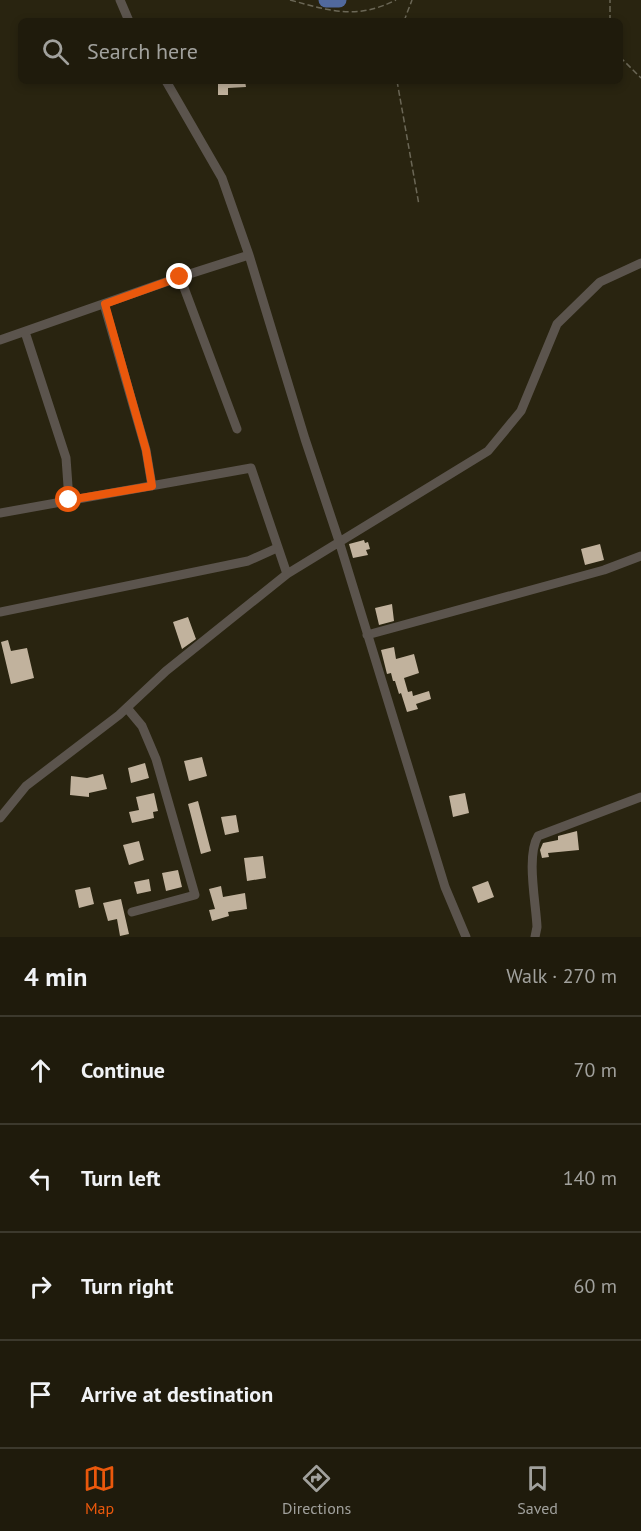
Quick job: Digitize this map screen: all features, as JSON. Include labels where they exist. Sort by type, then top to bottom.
[{"type":"street","points":[[120,0],[128,18]]},
{"type":"street","points":[[168,84],[222,178],[445,887],[466,937]]},
{"type":"street","points":[[0,340],[245,256]]},
{"type":"street","points":[[0,818],[26,786],[126,708],[166,671],[287,574],[488,451],[521,411],[557,324],[600,282],[641,263]]},
{"type":"street","points":[[180,277],[237,429]]},
{"type":"street","points":[[105,304],[146,450],[152,486]]},
{"type":"street","points":[[26,332],[66,458],[69,500]]},
{"type":"street","points":[[0,513],[251,468],[287,574]]},
{"type":"street","points":[[0,612],[248,561],[277,548]]},
{"type":"street","points":[[367,635],[604,570],[641,556]]},
{"type":"street","points":[[126,708],[142,726],[156,759],[195,895],[132,912]]},
{"type":"street","points":[[535,937],[537,927],[532,866],[533,843],[538,836],[641,797]]},
{"type":"path","points":[[290,0],[354,13],[380,8],[396,0]]},
{"type":"path","points":[[405,18],[412,0]]},
{"type":"path","points":[[610,0],[610,18]]},
{"type":"path","points":[[623,60],[641,78]]},
{"type":"path","points":[[398,84],[419,205]]},
{"type":"building","points":[[218,84],[246,84],[246,87],[228,88],[228,95],[218,95]]},
{"type":"building","points":[[364,540],[365,543],[368,542],[370,549],[366,550],[368,555],[353,558],[349,544]]},
{"type":"building","points":[[600,544],[604,560],[585,565],[581,549]]},
{"type":"building","points":[[392,604],[394,621],[379,625],[375,608]]},
{"type":"building","points":[[188,617],[196,639],[182,649],[173,622]]},
{"type":"building","points":[[8,640],[11,651],[27,648],[34,678],[11,684],[1,642]]},
{"type":"building","points":[[394,647],[396,659],[414,654],[419,673],[404,678],[408,692],[412,691],[413,696],[429,691],[431,699],[416,704],[418,709],[407,712],[391,673],[387,674],[381,650]]},
{"type":"building","points":[[202,757],[207,776],[189,781],[184,761]]},
{"type":"building","points":[[145,763],[149,778],[131,783],[128,768]]},
{"type":"building","points":[[103,774],[107,789],[89,793],[89,797],[70,795],[71,776],[87,778]]},
{"type":"building","points":[[154,793],[158,811],[153,812],[154,818],[132,823],[129,812],[139,810],[136,797]]},
{"type":"building","points":[[465,793],[469,813],[453,817],[449,796]]},
{"type":"building","points":[[198,801],[211,851],[201,854],[188,804]]},
{"type":"building","points":[[236,815],[239,832],[225,835],[221,817]]},
{"type":"building","points":[[577,831],[579,850],[548,853],[549,857],[542,858],[540,850],[543,843],[558,840],[558,836]]},
{"type":"building","points":[[139,841],[144,860],[129,865],[123,845]]},
{"type":"building","points":[[263,856],[266,878],[247,881],[244,858]]},
{"type":"building","points":[[178,870],[182,887],[166,891],[162,873]]},
{"type":"building","points":[[149,879],[151,891],[137,894],[134,882]]},
{"type":"building","points":[[488,881],[494,897],[478,903],[472,887]]},
{"type":"building","points":[[221,886],[223,897],[245,893],[247,909],[228,912],[229,916],[212,921],[209,910],[215,909],[209,889]]},
{"type":"building","points":[[90,887],[94,904],[79,908],[75,890]]},
{"type":"building","points":[[121,899],[129,934],[120,936],[117,919],[108,921],[103,903]]},
{"type":"waterway","points":[[326,0],[339,0]]},
{"type":"route","points":[[69,500],[152,486],[146,450],[105,304],[180,277]]}]
